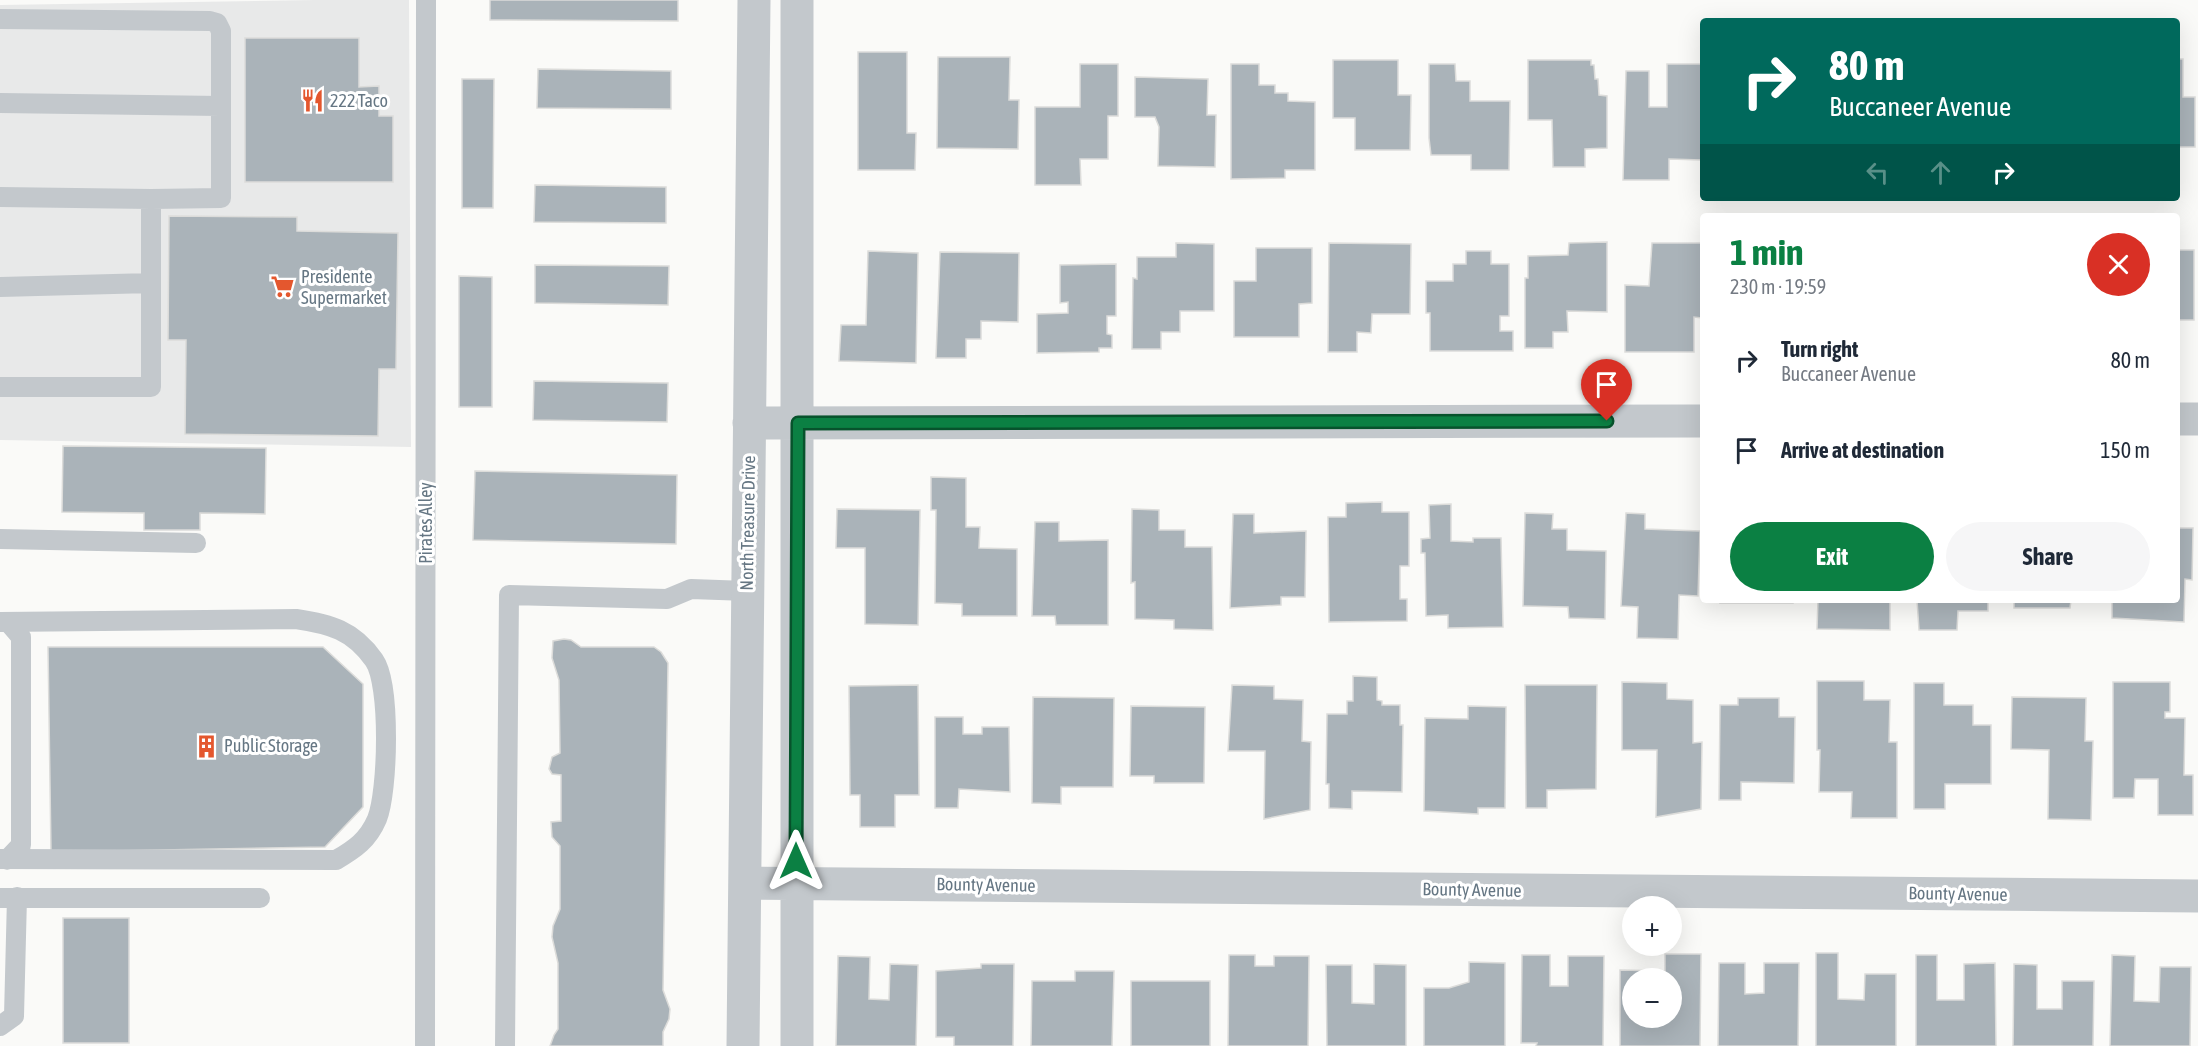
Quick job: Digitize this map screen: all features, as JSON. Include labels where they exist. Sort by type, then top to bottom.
[{"type":"street","name":"North Treasure Drive","points":[[743,1046],[754,0]]},
{"type":"street","points":[[796,1046],[797,0]]},
{"type":"street","points":[[2180,419],[2198,419]]},
{"type":"street","points":[[749,423],[1700,421]]},
{"type":"street","name":"Bounty Avenue","points":[[745,883],[2198,896]]},
{"type":"lane","name":"Pirates Alley","points":[[425,1046],[426,0]]},
{"type":"lane","points":[[0,19],[214,21],[221,26],[221,198],[0,197]]},
{"type":"lane","points":[[0,103],[220,106]]},
{"type":"lane","points":[[0,387],[151,387],[151,199]]},
{"type":"lane","points":[[0,286],[151,283]]},
{"type":"lane","points":[[0,539],[196,543]]},
{"type":"lane","points":[[505,1046],[509,595],[667,599],[691,590],[747,591]]},
{"type":"lane","points":[[4,622],[296,619],[328,623],[354,638],[375,662],[385,690],[385,786],[377,819],[360,846],[336,860],[4,860]]},
{"type":"lane","points":[[4,622],[21,638],[21,845],[4,860]]},
{"type":"lane","points":[[1,1026],[14,1016],[8,898],[260,898]]},
{"type":"shaded area","points":[[409,0],[411,447],[0,440],[0,5]]},
{"type":"building","points":[[490,0],[678,0],[678,21],[490,20]]},
{"type":"building","name":"222 Taco","points":[[245,38],[359,38],[359,87],[379,86],[379,116],[393,116],[393,182],[245,182]]},
{"type":"building","points":[[858,52],[907,52],[907,133],[916,133],[915,170],[858,170]]},
{"type":"building","points":[[938,57],[1010,57],[1009,100],[1019,100],[1018,149],[937,148]]},
{"type":"building","points":[[2180,59],[2183,59],[2183,97],[2195,97],[2195,147],[2180,147]]},
{"type":"building","points":[[1333,60],[1398,60],[1398,95],[1411,95],[1410,150],[1355,150],[1355,118],[1333,118]]},
{"type":"building","points":[[1528,60],[1591,60],[1591,65],[1594,65],[1599,95],[1607,96],[1607,148],[1585,149],[1585,167],[1553,167],[1552,120],[1528,120]]},
{"type":"building","points":[[1080,64],[1118,64],[1118,116],[1108,116],[1108,159],[1080,159],[1081,185],[1035,185],[1035,107],[1080,107]]},
{"type":"building","points":[[1231,64],[1259,64],[1259,85],[1275,85],[1275,93],[1288,93],[1288,101],[1315,102],[1315,170],[1285,170],[1285,178],[1231,179]]},
{"type":"building","points":[[1429,64],[1455,64],[1456,81],[1470,81],[1470,101],[1510,101],[1509,170],[1471,170],[1471,155],[1431,155]]},
{"type":"building","points":[[1667,64],[1700,64],[1700,160],[1669,159],[1669,180],[1623,180],[1626,71],[1649,71],[1649,107],[1667,107]]},
{"type":"building","points":[[538,69],[671,71],[671,109],[537,108]]},
{"type":"building","points":[[1135,77],[1208,79],[1207,115],[1216,115],[1215,167],[1158,166],[1159,127],[1155,117],[1135,117]]},
{"type":"building","points":[[462,79],[494,79],[493,208],[462,208]]},
{"type":"building","points":[[535,185],[666,187],[666,223],[534,222]]},
{"type":"building","name":"Presidente Supermarket","points":[[169,216],[297,217],[297,231],[398,233],[396,369],[379,369],[378,436],[185,434],[186,340],[168,340]]},
{"type":"building","points":[[1607,242],[1607,312],[1567,311],[1568,332],[1553,332],[1553,348],[1525,348],[1525,278],[1528,278],[1528,256],[1568,255],[1569,243]]},
{"type":"building","points":[[1176,243],[1214,244],[1214,311],[1180,311],[1180,332],[1161,332],[1161,349],[1132,349],[1133,278],[1137,279],[1137,257],[1176,257]]},
{"type":"building","points":[[1329,243],[1411,244],[1410,314],[1372,314],[1371,333],[1357,332],[1357,352],[1328,352]]},
{"type":"building","points":[[1652,243],[1700,243],[1700,318],[1694,317],[1694,352],[1625,352],[1625,285],[1649,286]]},
{"type":"building","points":[[1256,248],[1312,248],[1312,303],[1299,304],[1299,337],[1234,337],[1234,281],[1256,281]]},
{"type":"building","points":[[2180,250],[2194,250],[2194,320],[2180,320]]},
{"type":"building","points":[[868,251],[918,253],[916,363],[839,361],[841,325],[866,325]]},
{"type":"building","points":[[1466,251],[1491,251],[1491,264],[1509,264],[1509,316],[1500,316],[1500,331],[1513,331],[1513,351],[1430,351],[1430,313],[1426,313],[1426,281],[1453,281],[1453,264],[1466,264]]},
{"type":"building","points":[[940,252],[1019,253],[1018,322],[981,321],[981,339],[966,339],[966,358],[936,358]]},
{"type":"building","points":[[1116,264],[1116,316],[1107,316],[1107,334],[1112,335],[1112,348],[1099,348],[1099,352],[1037,353],[1037,314],[1068,313],[1068,302],[1060,303],[1060,265]]},
{"type":"building","points":[[535,265],[669,266],[668,305],[535,303]]},
{"type":"building","points":[[459,276],[492,277],[492,407],[459,407]]},
{"type":"building","points":[[534,381],[668,383],[667,422],[533,420]]},
{"type":"building","points":[[63,446],[266,448],[265,514],[200,513],[200,530],[144,530],[144,513],[62,512]]},
{"type":"building","points":[[475,471],[677,475],[676,544],[473,540]]},
{"type":"building","points":[[931,477],[966,478],[966,527],[980,527],[979,548],[1017,549],[1017,616],[962,616],[962,604],[935,603],[936,510],[931,510]]},
{"type":"building","points":[[1382,502],[1382,512],[1409,512],[1409,566],[1400,566],[1400,599],[1407,599],[1407,621],[1329,622],[1328,517],[1346,517],[1346,503]]},
{"type":"building","points":[[1451,504],[1451,541],[1473,542],[1473,538],[1501,538],[1503,627],[1448,628],[1448,615],[1426,616],[1425,553],[1421,553],[1421,539],[1430,538],[1429,505]]},
{"type":"building","points":[[837,509],[920,510],[918,625],[865,624],[865,548],[836,548]]},
{"type":"building","points":[[1132,509],[1159,510],[1159,530],[1185,530],[1185,547],[1212,547],[1213,630],[1174,629],[1174,620],[1135,619],[1135,582],[1131,583]]},
{"type":"building","points":[[1525,513],[1553,514],[1552,529],[1567,529],[1567,550],[1606,551],[1605,619],[1569,618],[1568,607],[1523,606]]},
{"type":"building","points":[[1626,513],[1645,514],[1645,529],[1700,531],[1698,596],[1679,595],[1678,639],[1637,638],[1638,607],[1621,606]]},
{"type":"building","points":[[1233,514],[1254,514],[1254,533],[1306,531],[1305,597],[1281,597],[1281,605],[1230,608]]},
{"type":"building","points":[[1035,522],[1059,522],[1059,541],[1108,540],[1108,625],[1056,625],[1055,616],[1032,616]]},
{"type":"building","points":[[2180,528],[2193,528],[2192,580],[2185,579],[2184,622],[2112,618],[2112,603],[2180,603]]},
{"type":"building","points":[[1818,603],[1890,603],[1890,630],[1817,629]]},
{"type":"building","points":[[1917,603],[1988,603],[1988,611],[1958,611],[1957,630],[1919,630]]},
{"type":"building","points":[[2014,603],[2071,603],[2070,608],[2014,608]]},
{"type":"building","points":[[571,640],[581,647],[654,647],[661,652],[668,663],[663,990],[670,1009],[669,1019],[663,1032],[663,1046],[550,1046],[558,1029],[558,963],[552,937],[553,926],[560,909],[560,846],[552,837],[551,822],[561,821],[561,775],[552,774],[549,769],[552,757],[560,753],[559,680],[552,658],[553,641]]},
{"type":"building","name":"Public Storage","points":[[48,647],[323,647],[363,684],[363,807],[325,847],[51,852]]},
{"type":"building","points":[[1353,676],[1377,677],[1377,700],[1382,701],[1382,705],[1400,705],[1400,725],[1403,725],[1402,792],[1352,791],[1352,809],[1329,808],[1329,784],[1326,784],[1327,714],[1347,714],[1347,701],[1353,701]]},
{"type":"building","points":[[1817,681],[1864,681],[1864,700],[1890,700],[1889,742],[1897,742],[1897,818],[1851,818],[1852,792],[1819,792]]},
{"type":"building","points":[[1622,682],[1667,683],[1667,699],[1693,700],[1693,743],[1702,742],[1701,809],[1656,817],[1657,750],[1622,750]]},
{"type":"building","points":[[2113,682],[2170,682],[2170,712],[2165,712],[2165,718],[2185,718],[2184,775],[2193,775],[2193,815],[2158,815],[2158,779],[2135,779],[2134,798],[2113,798]]},
{"type":"building","points":[[1914,683],[1944,683],[1944,705],[1973,705],[1973,725],[1991,725],[1991,784],[1945,784],[1945,809],[1914,809]]},
{"type":"building","points":[[918,685],[919,795],[895,795],[895,827],[860,827],[860,795],[850,795],[849,686]]},
{"type":"building","points":[[1232,685],[1274,686],[1274,699],[1303,700],[1302,741],[1311,742],[1310,810],[1264,819],[1265,751],[1228,751]]},
{"type":"building","points":[[1525,685],[1597,685],[1596,789],[1547,790],[1547,808],[1526,808]]},
{"type":"building","points":[[1033,697],[1114,698],[1113,787],[1061,787],[1061,804],[1032,803]]},
{"type":"building","points":[[2012,697],[2086,698],[2085,741],[2093,741],[2091,820],[2048,819],[2049,750],[2011,749]]},
{"type":"building","points":[[1738,698],[1779,698],[1779,717],[1795,717],[1794,783],[1741,782],[1741,800],[1719,800],[1720,705],[1738,705]]},
{"type":"building","points":[[1131,706],[1205,707],[1204,783],[1154,783],[1154,776],[1130,776]]},
{"type":"building","points":[[1468,706],[1506,707],[1505,808],[1478,808],[1478,814],[1424,811],[1425,718],[1468,719]]},
{"type":"building","points":[[935,717],[963,717],[963,734],[982,734],[982,727],[1009,727],[1010,792],[959,789],[958,808],[935,808]]},
{"type":"building","points":[[63,918],[129,918],[129,1043],[63,1043]]},
{"type":"building","points":[[1816,953],[1838,953],[1838,999],[1864,1000],[1865,974],[1896,974],[1896,1046],[1816,1046]]},
{"type":"building","points":[[1701,954],[1700,1046],[1620,1046],[1620,970],[1622,970],[1622,1028],[1682,1028],[1682,968],[1665,968],[1665,956]]},
{"type":"building","points":[[1229,955],[1255,955],[1255,966],[1274,966],[1274,956],[1309,956],[1308,1046],[1228,1046]]},
{"type":"building","points":[[1522,955],[1550,955],[1550,986],[1568,986],[1568,956],[1604,956],[1603,1046],[1536,1046],[1537,1043],[1521,1043]]},
{"type":"building","points":[[1916,955],[1937,955],[1937,1000],[1964,1000],[1964,964],[1995,963],[1996,1046],[1916,1046]]},
{"type":"building","points":[[2112,955],[2135,956],[2134,1001],[2159,1002],[2160,967],[2191,967],[2190,1046],[2110,1046]]},
{"type":"building","points":[[838,956],[870,957],[869,999],[889,1000],[890,964],[918,965],[916,1046],[836,1046]]},
{"type":"building","points":[[1469,962],[1505,963],[1505,1046],[1424,1046],[1424,988],[1449,988],[1469,982]]},
{"type":"building","points":[[1719,963],[1745,963],[1745,994],[1764,993],[1764,963],[1799,963],[1798,1046],[1718,1046]]},
{"type":"building","points":[[981,964],[1014,964],[1013,1046],[954,1046],[954,1037],[936,1037],[936,971],[981,968]]},
{"type":"building","points":[[1374,964],[1406,965],[1406,1046],[1327,1046],[1326,965],[1352,965],[1352,1003],[1374,1004]]},
{"type":"building","points":[[2014,964],[2037,965],[2037,1009],[2062,1009],[2062,981],[2094,981],[2093,1046],[2013,1046]]},
{"type":"building","points":[[1075,971],[1114,971],[1112,1046],[1031,1046],[1032,981],[1075,981]]},
{"type":"building","points":[[1131,981],[1210,981],[1210,1046],[1131,1046]]},
{"type":"place","name":"222 Taco","points":[[312,101]]},
{"type":"place","name":"Presidente Supermarket","points":[[283,287]]},
{"type":"place","name":"Public Storage","points":[[206,746]]},
{"type":"route","points":[[796,861],[798,423],[1607,421]]}]
